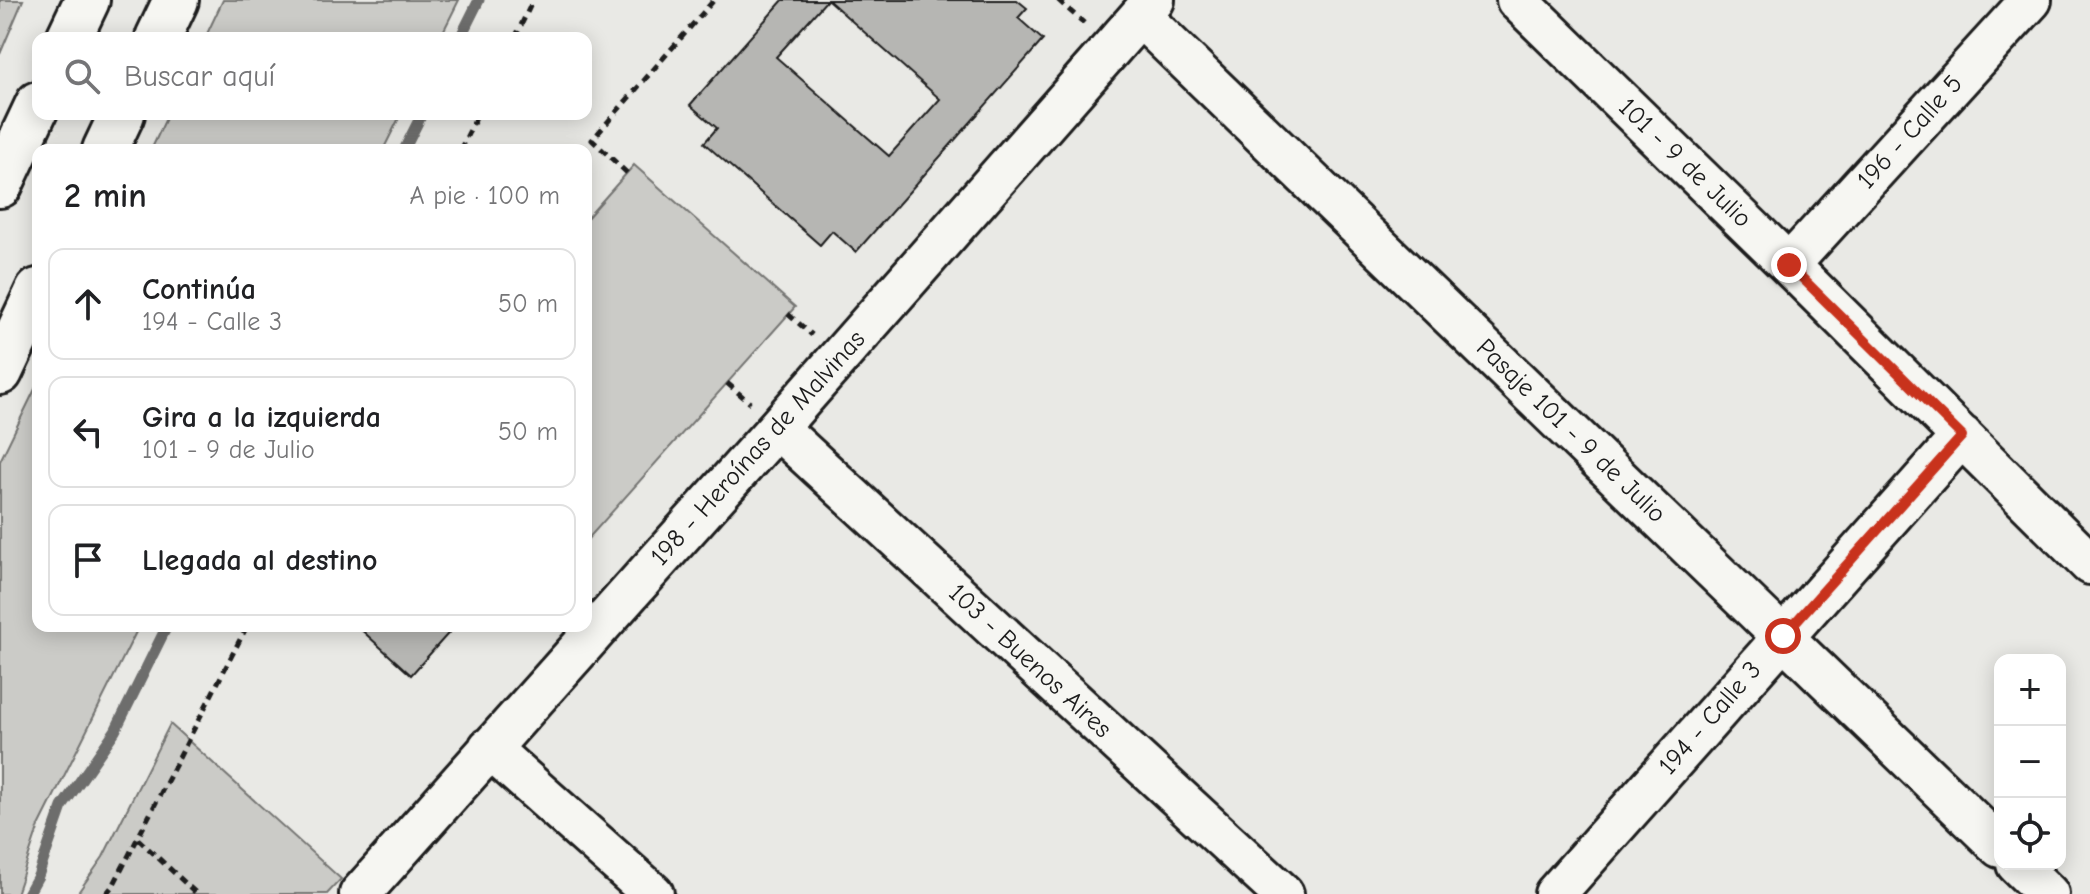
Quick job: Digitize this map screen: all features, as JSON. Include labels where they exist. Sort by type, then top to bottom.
[{"type":"highway","points":[[72,32],[87,0]]},
{"type":"highway","points":[[161,32],[176,0]]},
{"type":"highway","points":[[0,185],[32,117]]},
{"type":"highway","points":[[108,144],[119,120]]},
{"type":"highway","points":[[0,372],[32,304]]},
{"type":"street","name":"101 - 9 de Julio","points":[[1517,0],[2090,564]]},
{"type":"street","name":"196 - Calle 5","points":[[1789,265],[2031,0]]},
{"type":"street","name":"198 - Heroínas de Malvinas","points":[[592,626],[767,418],[1147,8]]},
{"type":"street","name":"Pasaje 101 - 9 de Julio","points":[[1147,8],[1994,841]]},
{"type":"street","name":"103 - Buenos Aires","points":[[767,418],[1283,894]]},
{"type":"street","name":"194 - Calle 3","points":[[1555,894],[1962,436]]},
{"type":"street","name":"198 - Heroínas de Malvinas","points":[[360,894],[587,632]]},
{"type":"street","points":[[489,748],[653,894]]},
{"type":"street","points":[[2023,870],[2048,894]]},
{"type":"path","points":[[518,32],[533,0]]},
{"type":"path","points":[[627,173],[592,140],[714,0]]},
{"type":"path","points":[[1058,0],[1094,32]]},
{"type":"path","points":[[463,144],[475,120]]},
{"type":"path","points":[[788,314],[809,332]]},
{"type":"path","points":[[727,383],[767,418]]},
{"type":"path","points":[[106,894],[138,839],[244,632]]},
{"type":"path","points":[[138,839],[197,894]]},
{"type":"path","points":[[114,884],[114,894]]},
{"type":"shaded area","points":[[0,0],[23,0],[0,54]]},
{"type":"shaded area","points":[[223,0],[459,0],[443,32],[208,32]]},
{"type":"shaded area","points":[[165,120],[398,120],[386,144],[154,144]]},
{"type":"shaded area","points":[[634,165],[795,307],[592,534],[592,212]]},
{"type":"shaded area","points":[[32,395],[32,632],[136,632],[39,826],[16,894],[0,894],[0,461]]},
{"type":"shaded area","points":[[170,724],[341,879],[327,894],[77,894],[103,857]]},
{"type":"building","points":[[783,0],[827,0],[776,57],[889,156],[940,99],[828,0],[1017,0],[1027,8],[1018,18],[1043,40],[856,252],[832,231],[820,245],[704,143],[717,128],[690,105]]},
{"type":"building","points":[[364,632],[450,632],[411,675]]},
{"type":"waterway","points":[[463,32],[479,0]]},
{"type":"waterway","points":[[407,144],[419,120]]},
{"type":"waterway","points":[[28,894],[38,876],[62,807],[115,731],[164,632]]},
{"type":"route","points":[[1783,636],[1962,436],[1789,265]]}]
